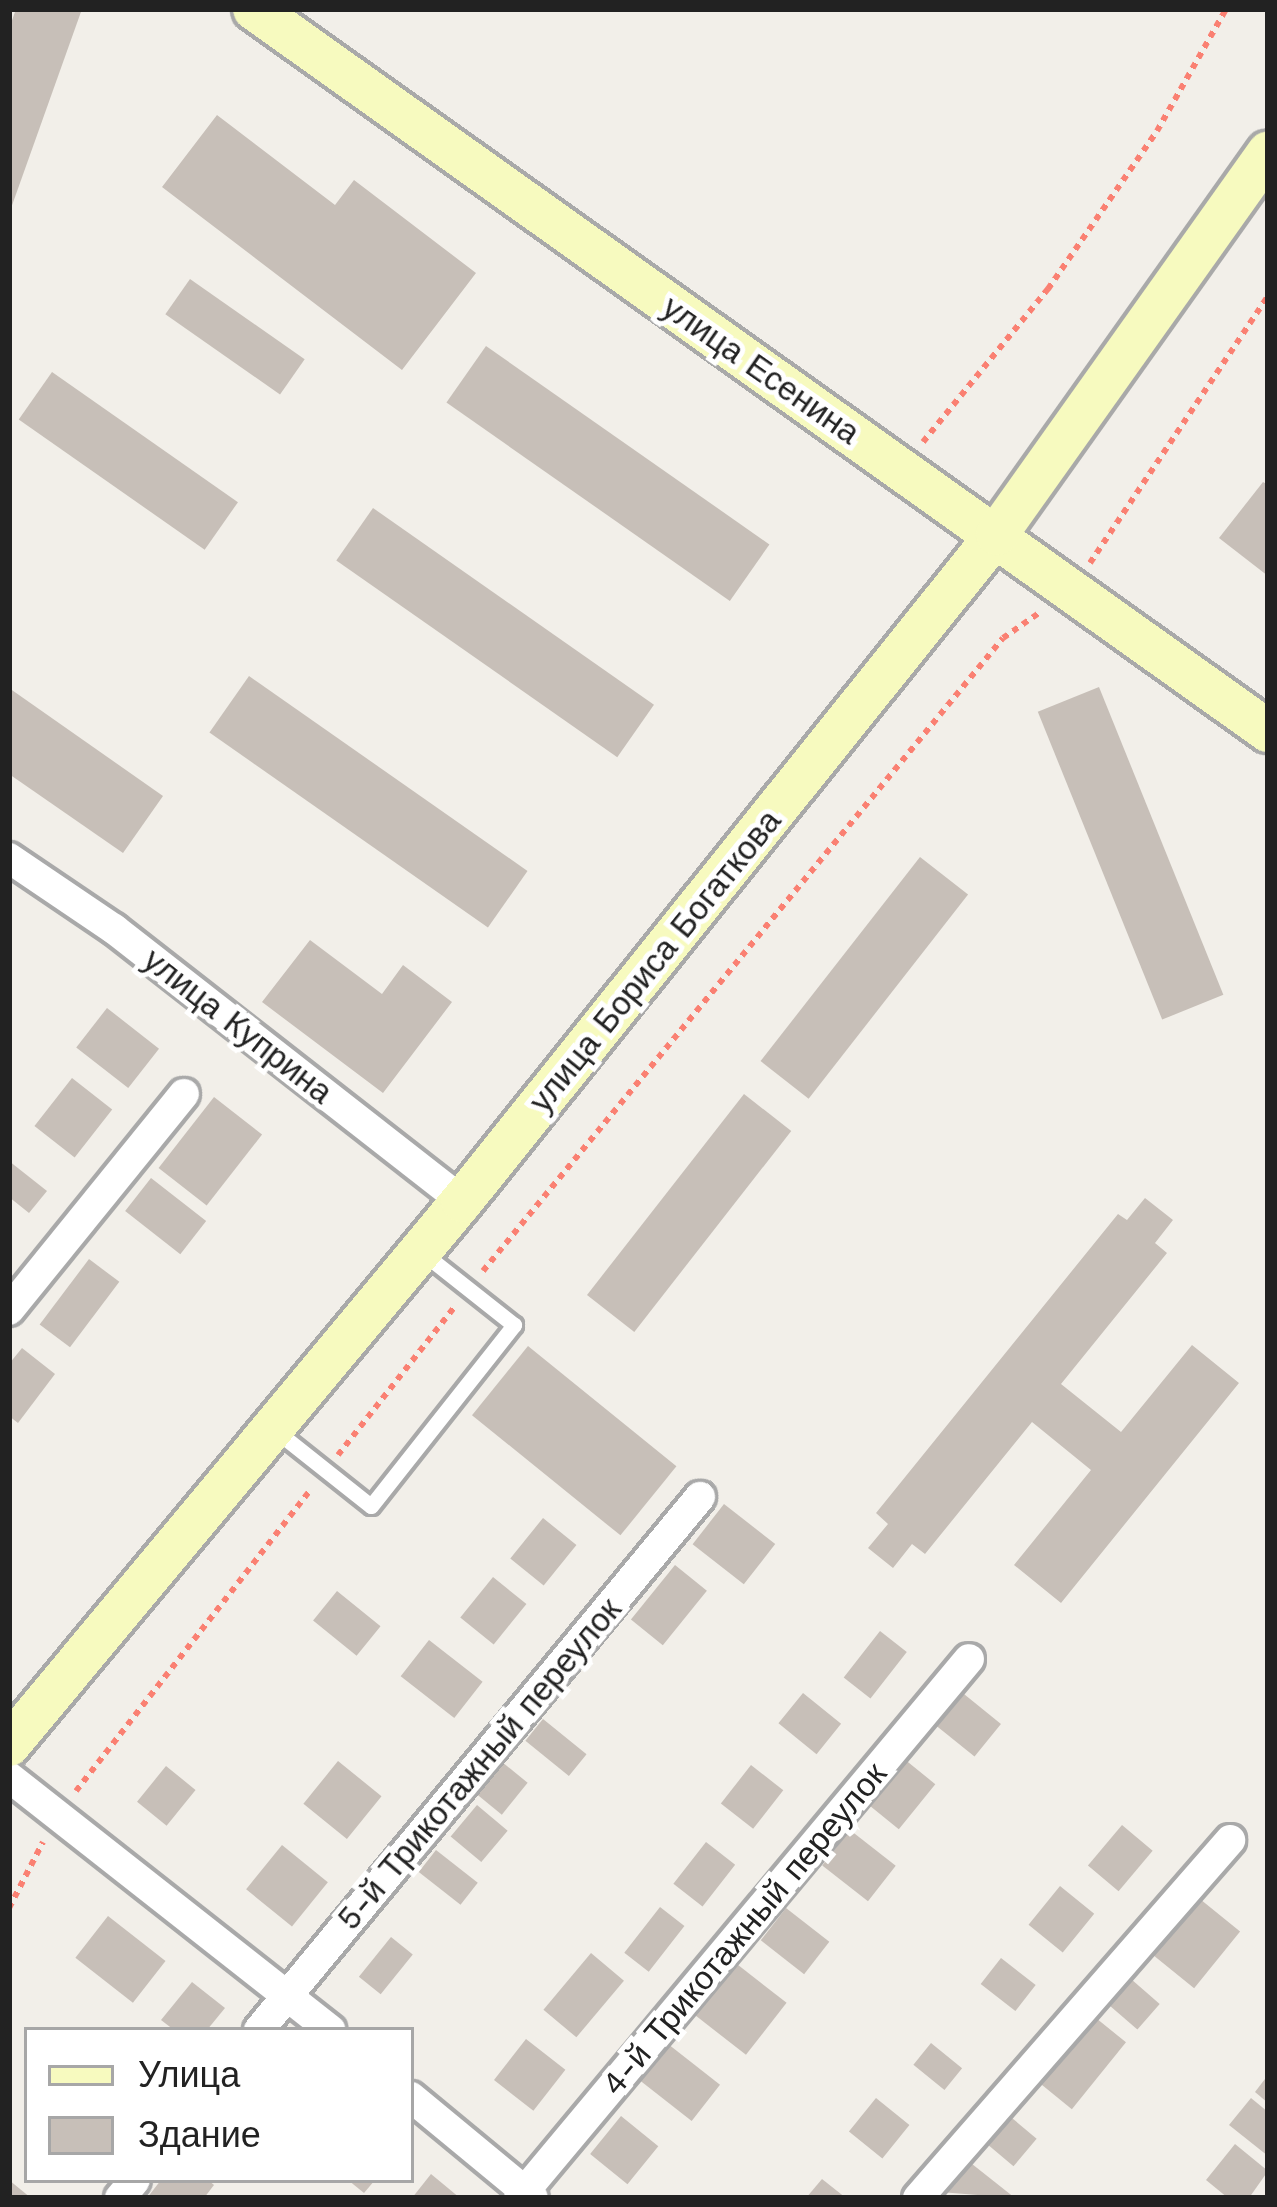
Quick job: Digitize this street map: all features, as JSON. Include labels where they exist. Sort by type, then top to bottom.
[{"type":"main road","name":"улица Есенина","points":[[254,9],[1268,731]]},
{"type":"main road","name":"улица Бориса Богаткова","points":[[9,1745],[462,1201],[997,534],[1268,152]]},
{"type":"street","name":"улица Куприна","points":[[9,858],[114,929],[462,1201]]},
{"type":"street","points":[[9,1310],[184,1094]]},
{"type":"street","name":"5-й Трикотажный переулок","points":[[261,2027],[700,1497]]},
{"type":"street","name":"4-й Трикотажный переулок","points":[[525,2196],[968,1659]]},
{"type":"street","points":[[9,1777],[326,2027]]},
{"type":"street","points":[[918,2198],[1230,1840]]},
{"type":"street","points":[[414,2100],[525,2196]]},
{"type":"lane","points":[[273,1429],[371,1506],[514,1325],[420,1251]]},
{"type":"path","points":[[901,469],[1048,289],[1157,131],[1226,9]]},
{"type":"path","points":[[9,1908],[58,1815],[469,1289],[1003,638],[1073,590],[1268,296]]},
{"type":"building","points":[[16,9],[82,9],[10,211],[9,29]]},
{"type":"building","points":[[217,115],[335,205],[354,180],[476,273],[402,370],[162,187]]},
{"type":"building","points":[[190,279],[305,359],[280,395],[165,314]]},
{"type":"building","points":[[486,346],[769,544],[730,601],[446,403]]},
{"type":"building","points":[[52,372],[238,502],[205,550],[19,420]]},
{"type":"building","points":[[1263,482],[1268,485],[1268,576],[1219,538]]},
{"type":"building","points":[[373,508],[654,705],[617,757],[336,560]]},
{"type":"building","points":[[249,676],[528,871],[488,928],[209,733]]},
{"type":"building","points":[[1099,687],[1223,995],[1162,1020],[1038,712]]},
{"type":"building","points":[[9,688],[163,796],[123,853],[9,774]]},
{"type":"building","points":[[920,857],[968,895],[809,1099],[761,1061]]},
{"type":"building","points":[[310,940],[382,994],[403,965],[452,1002],[383,1093],[262,1002]]},
{"type":"building","points":[[107,1008],[159,1049],[128,1088],[76,1047]]},
{"type":"building","points":[[72,1078],[112,1109],[75,1157],[34,1126]]},
{"type":"building","points":[[744,1094],[791,1131],[634,1332],[587,1295]]},
{"type":"building","points":[[214,1097],[262,1135],[207,1205],[159,1168]]},
{"type":"building","points":[[9,1161],[47,1191],[29,1213],[9,1197]]},
{"type":"building","points":[[151,1178],[206,1221],[180,1254],[125,1211]]},
{"type":"building","points":[[1145,1198],[1173,1220],[1155,1243],[1167,1253],[1061,1384],[1121,1432],[1192,1345],[1239,1383],[1061,1603],[1014,1565],[1091,1470],[1032,1422],[925,1554],[912,1544],[893,1568],[868,1548],[888,1524],[876,1513],[1118,1214],[1127,1220]]},
{"type":"building","points":[[89,1259],[119,1282],[70,1347],[40,1324]]},
{"type":"building","points":[[528,1346],[676,1466],[620,1535],[472,1415]]},
{"type":"building","points":[[22,1348],[55,1374],[18,1423],[9,1416],[9,1364]]},
{"type":"building","points":[[724,1504],[775,1544],[744,1584],[693,1544]]},
{"type":"building","points":[[543,1518],[576,1545],[544,1585],[510,1558]]},
{"type":"building","points":[[675,1565],[707,1591],[663,1645],[631,1619]]},
{"type":"building","points":[[493,1577],[526,1604],[494,1644],[460,1617]]},
{"type":"building","points":[[337,1591],[381,1626],[357,1656],[313,1621]]},
{"type":"building","points":[[880,1631],[907,1652],[870,1698],[844,1677]]},
{"type":"building","points":[[429,1640],[483,1682],[454,1718],[401,1676]]},
{"type":"building","points":[[959,1690],[1001,1724],[975,1757],[933,1723]]},
{"type":"building","points":[[803,1693],[841,1724],[817,1754],[778,1723]]},
{"type":"building","points":[[543,1719],[587,1754],[569,1776],[525,1741]]},
{"type":"building","points":[[898,1754],[935,1784],[899,1829],[861,1799]]},
{"type":"building","points":[[338,1761],[382,1796],[347,1839],[303,1804]]},
{"type":"building","points":[[502,1762],[528,1783],[502,1815],[476,1794]]},
{"type":"building","points":[[751,1765],[783,1790],[753,1829],[721,1804]]},
{"type":"building","points":[[166,1766],[196,1790],[167,1826],[137,1802]]},
{"type":"building","points":[[477,1805],[508,1831],[481,1862],[451,1836]]},
{"type":"building","points":[[1122,1825],[1153,1851],[1119,1891],[1088,1866]]},
{"type":"building","points":[[850,1830],[896,1866],[868,1901],[822,1865]]},
{"type":"building","points":[[706,1842],[735,1865],[703,1907],[673,1884]]},
{"type":"building","points":[[282,1845],[328,1882],[292,1926],[246,1889]]},
{"type":"building","points":[[436,1850],[478,1883],[461,1905],[419,1872]]},
{"type":"building","points":[[1060,1886],[1094,1914],[1063,1953],[1029,1925]]},
{"type":"building","points":[[1195,1895],[1240,1932],[1194,1988],[1149,1952]]},
{"type":"building","points":[[660,1907],[684,1926],[649,1972],[624,1953]]},
{"type":"building","points":[[786,1908],[829,1942],[804,1974],[761,1940]]},
{"type":"building","points":[[108,1916],[166,1961],[133,2003],[75,1958]]},
{"type":"building","points":[[391,1937],[413,1955],[381,1994],[359,1977]]},
{"type":"building","points":[[591,1953],[624,1981],[576,2037],[543,2010]]},
{"type":"building","points":[[1001,1958],[1036,1985],[1015,2011],[981,1984]]},
{"type":"building","points":[[733,1961],[787,2003],[746,2055],[692,2013]]},
{"type":"building","points":[[1131,1979],[1160,2004],[1137,2030],[1109,2005]]},
{"type":"building","points":[[192,1982],[225,2008],[209,2027],[170,2027],[161,2020]]},
{"type":"building","points":[[1091,2014],[1126,2042],[1072,2109],[1037,2081]]},
{"type":"building","points":[[526,2039],[565,2070],[533,2111],[494,2080]]},
{"type":"building","points":[[931,2043],[962,2068],[944,2090],[913,2065]]},
{"type":"building","points":[[668,2044],[720,2085],[692,2121],[640,2080]]},
{"type":"building","points":[[1268,2075],[1268,2103],[1255,2092]]},
{"type":"building","points":[[876,2098],[909,2125],[882,2158],[849,2131]]},
{"type":"building","points":[[1251,2098],[1268,2112],[1268,2156],[1229,2125]]},
{"type":"building","points":[[1006,2113],[1037,2139],[1014,2166],[983,2141]]},
{"type":"building","points":[[621,2116],[658,2146],[627,2184],[590,2154]]},
{"type":"building","points":[[1235,2144],[1268,2171],[1249,2198],[1228,2198],[1206,2180]]},
{"type":"building","points":[[967,2160],[1015,2198],[940,2192]]},
{"type":"building","points":[[431,2174],[460,2198],[412,2198]]},
{"type":"building","points":[[822,2179],[846,2198],[806,2198]]},
{"type":"building","points":[[9,2180],[31,2198],[9,2198]]},
{"type":"building","points":[[159,2183],[214,2185],[204,2198],[147,2198]]},
{"type":"building","points":[[352,2183],[372,2183],[364,2193]]}]
